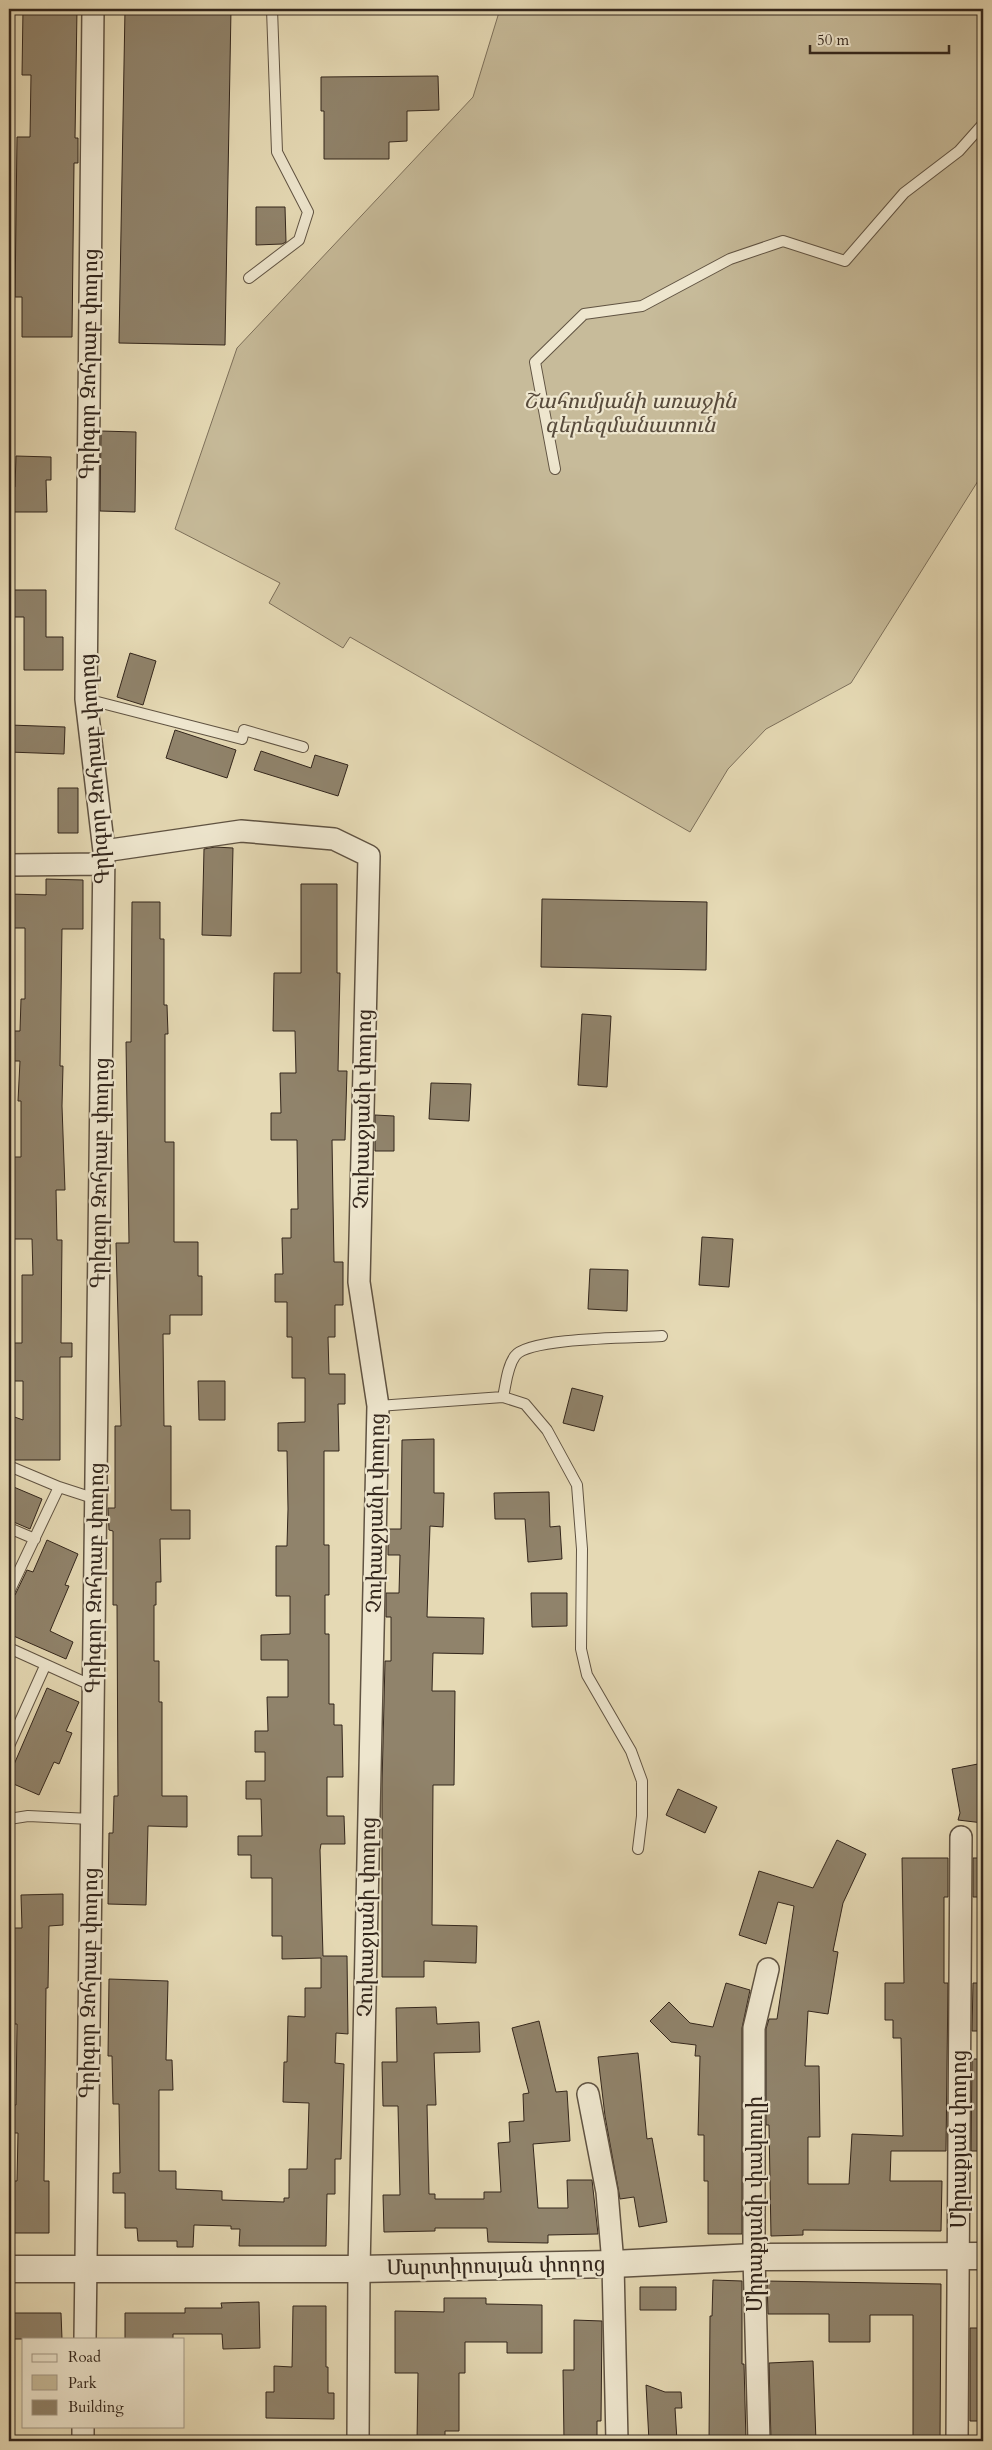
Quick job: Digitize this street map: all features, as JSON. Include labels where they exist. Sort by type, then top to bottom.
[{"type":"street","name":"Գրիգոր Զոհրաբ փողոց","points":[[85,2338],[104,858],[86,699],[93,9]]},
{"type":"street","name":"Չուխաջյանի փողոց","points":[[9,865],[104,858],[241,831],[334,839],[369,856],[359,1282],[378,1406],[359,2268],[358,2441]]},
{"type":"street","name":"Միրաքյան փողոց","points":[[957,2441],[971,2256],[961,1838]]},
{"type":"street","name":"Միրաքյանի փակուղի","points":[[759,2441],[754,2257],[754,2028],[768,1969]]},
{"type":"street","points":[[588,2094],[607,2192],[613,2264],[617,2441]]},
{"type":"street","name":"Մարտիրոսյան փողոց","points":[[9,2270],[359,2268],[613,2264],[754,2257],[971,2256]]},
{"type":"street","points":[[83,2428],[83,2441]]},
{"type":"lane","points":[[249,278],[299,240],[308,212],[277,152],[272,9]]},
{"type":"lane","points":[[555,469],[535,362],[584,314],[642,306],[730,260],[783,241],[845,261],[904,193],[959,151],[983,124]]},
{"type":"lane","points":[[86,699],[242,740],[244,730],[303,747]]},
{"type":"lane","points":[[503,1397],[509,1370],[515,1355],[529,1348],[563,1341],[662,1336]]},
{"type":"lane","points":[[378,1406],[503,1397],[525,1404],[547,1430],[577,1485],[582,1549],[581,1649],[587,1675],[631,1751],[642,1781],[642,1816],[638,1849]]},
{"type":"lane","points":[[9,1466],[59,1487],[96,1499]]},
{"type":"lane","points":[[9,1592],[59,1487]]},
{"type":"lane","points":[[9,1528],[35,1539]]},
{"type":"lane","points":[[9,1648],[45,1666],[93,1686]]},
{"type":"lane","points":[[9,1746],[45,1666]]},
{"type":"lane","points":[[9,1819],[28,1816],[91,1819]]},
{"type":"green space","name":"Շահումյանի առաջին գերեզմանատուն","points":[[500,9],[983,9],[983,473],[851,683],[766,729],[728,769],[690,832],[350,637],[343,648],[269,603],[280,583],[175,529],[237,348],[473,97]]},
{"type":"building","points":[[23,9],[77,9],[75,138],[78,138],[78,163],[74,163],[72,337],[22,337],[22,297],[15,297],[17,137],[30,137],[31,75],[22,75]]},
{"type":"building","points":[[125,9],[231,9],[225,345],[119,343]]},
{"type":"building","points":[[438,76],[439,110],[407,111],[407,141],[389,142],[389,159],[324,159],[324,111],[321,111],[321,77]]},
{"type":"building","points":[[256,207],[285,207],[286,242],[282,244],[256,245]]},
{"type":"building","points":[[101,431],[136,432],[135,512],[100,511]]},
{"type":"building","points":[[16,456],[51,457],[51,480],[46,480],[47,512],[11,512],[11,487],[15,487]]},
{"type":"building","points":[[9,590],[46,590],[46,637],[63,637],[63,670],[24,670],[24,617],[9,617]]},
{"type":"building","points":[[130,653],[156,661],[143,705],[117,697]]},
{"type":"building","points":[[10,725],[65,727],[64,754],[9,752]]},
{"type":"building","points":[[175,730],[236,750],[227,778],[166,758]]},
{"type":"building","points":[[261,751],[311,768],[315,755],[348,765],[338,796],[254,770]]},
{"type":"building","points":[[58,788],[78,788],[78,833],[58,833]]},
{"type":"building","points":[[215,847],[233,848],[231,936],[202,935],[204,849]]},
{"type":"building","points":[[46,879],[83,880],[83,929],[62,929],[60,1066],[63,1066],[62,1106],[65,1190],[56,1190],[57,1240],[62,1240],[61,1343],[72,1343],[72,1357],[60,1357],[60,1460],[12,1460],[9,1459],[9,1415],[23,1420],[23,1381],[9,1381],[9,1343],[22,1343],[22,1275],[33,1275],[32,1239],[11,1239],[12,1157],[21,1157],[21,1101],[18,1101],[20,1061],[9,1061],[9,1031],[20,1031],[21,999],[25,999],[25,928],[11,928],[9,894],[46,895]]},
{"type":"building","points":[[301,884],[337,884],[337,973],[340,973],[338,1071],[347,1071],[345,1140],[332,1140],[334,1262],[343,1262],[343,1305],[335,1305],[335,1337],[328,1337],[329,1374],[345,1374],[345,1404],[338,1404],[339,1451],[324,1451],[324,1545],[329,1545],[329,1595],[325,1595],[325,1634],[329,1634],[329,1704],[334,1704],[334,1725],[342,1725],[343,1777],[327,1777],[327,1816],[344,1816],[345,1844],[321,1844],[320,1850],[323,1956],[347,1956],[348,2034],[336,2033],[335,2063],[344,2064],[341,2159],[335,2159],[335,2194],[327,2194],[326,2246],[239,2246],[240,2229],[231,2229],[231,2226],[194,2225],[193,2247],[177,2247],[177,2241],[138,2241],[137,2228],[125,2228],[125,2193],[113,2193],[113,2173],[120,2173],[119,2104],[113,2104],[112,2056],[108,2056],[109,1979],[168,1981],[166,2060],[172,2060],[173,2090],[159,2090],[159,2171],[176,2171],[176,2189],[222,2191],[222,2200],[284,2202],[284,2198],[289,2198],[289,2169],[307,2169],[309,2103],[283,2102],[284,2062],[287,2062],[288,2016],[305,2017],[305,1988],[321,1988],[321,1958],[282,1959],[282,1936],[272,1936],[272,1878],[251,1878],[251,1855],[238,1855],[238,1836],[262,1836],[261,1799],[246,1799],[246,1781],[265,1781],[265,1752],[255,1752],[255,1731],[268,1731],[267,1697],[288,1697],[288,1660],[261,1660],[261,1635],[290,1634],[290,1596],[276,1596],[276,1546],[287,1546],[288,1509],[287,1451],[278,1451],[278,1423],[305,1422],[305,1378],[292,1378],[292,1337],[287,1337],[287,1302],[275,1302],[275,1274],[283,1274],[282,1238],[291,1238],[291,1209],[298,1209],[297,1140],[271,1140],[271,1113],[281,1113],[280,1073],[296,1073],[295,1031],[273,1031],[274,973],[301,973]]},
{"type":"building","points":[[542,899],[707,902],[706,970],[541,967]]},
{"type":"building","points":[[132,902],[160,902],[160,939],[164,939],[164,1005],[167,1005],[168,1034],[165,1034],[165,1142],[174,1142],[174,1242],[198,1242],[198,1276],[202,1276],[202,1315],[170,1315],[170,1334],[163,1334],[164,1426],[171,1426],[171,1510],[190,1510],[190,1539],[160,1539],[161,1582],[156,1582],[156,1605],[154,1605],[154,1661],[159,1661],[159,1702],[162,1702],[162,1796],[187,1796],[187,1827],[148,1826],[146,1905],[108,1904],[109,1833],[113,1833],[114,1796],[118,1796],[117,1605],[113,1605],[113,1531],[109,1530],[108,1508],[115,1508],[115,1426],[121,1426],[116,1243],[129,1243],[126,1042],[131,1042]]},
{"type":"building","points":[[582,1014],[611,1016],[607,1087],[578,1085]]},
{"type":"building","points":[[431,1083],[471,1084],[469,1121],[429,1119]]},
{"type":"building","points":[[375,1115],[394,1116],[394,1151],[375,1151]]},
{"type":"building","points":[[702,1237],[733,1239],[729,1287],[699,1285]]},
{"type":"building","points":[[590,1269],[628,1270],[627,1311],[588,1309]]},
{"type":"building","points":[[198,1381],[225,1381],[225,1420],[199,1420]]},
{"type":"building","points":[[572,1388],[603,1396],[594,1431],[563,1423]]},
{"type":"building","points":[[434,1439],[434,1493],[444,1493],[443,1527],[430,1526],[427,1617],[484,1618],[483,1654],[433,1653],[432,1691],[455,1691],[454,1785],[433,1785],[432,1925],[477,1926],[476,1963],[424,1961],[424,1977],[382,1977],[382,1784],[385,1661],[391,1661],[391,1617],[386,1617],[386,1593],[399,1593],[400,1555],[388,1555],[388,1529],[401,1529],[402,1440]]},
{"type":"building","points":[[9,1485],[42,1499],[30,1529],[9,1520]]},
{"type":"building","points":[[549,1492],[550,1527],[560,1526],[562,1559],[528,1562],[525,1519],[495,1519],[494,1493]]},
{"type":"building","points":[[47,1540],[78,1554],[65,1585],[69,1586],[50,1631],[73,1642],[66,1659],[9,1634],[9,1599],[15,1595],[27,1570],[33,1572]]},
{"type":"building","points":[[531,1593],[567,1593],[567,1626],[532,1627]]},
{"type":"building","points":[[47,1688],[79,1702],[66,1731],[72,1733],[59,1764],[54,1762],[39,1795],[9,1782],[9,1776]]},
{"type":"building","points":[[983,1763],[983,1823],[958,1820],[960,1813],[952,1769]]},
{"type":"building","points":[[678,1789],[717,1807],[705,1833],[666,1815]]},
{"type":"building","points":[[837,1840],[866,1854],[843,1903],[833,1951],[838,1952],[828,2014],[808,2011],[805,2066],[819,2066],[820,2137],[808,2137],[808,2184],[849,2184],[852,2134],[903,2136],[901,2038],[893,2038],[893,2020],[885,2020],[885,1983],[904,1983],[902,1858],[948,1858],[948,1897],[944,1897],[944,1983],[948,1983],[946,2151],[891,2151],[890,2181],[942,2181],[941,2231],[803,2230],[803,2235],[771,2236],[769,2125],[766,2125],[766,2029],[769,2019],[777,2019],[794,1906],[778,1902],[766,1944],[739,1935],[759,1871],[813,1888]]},
{"type":"building","points":[[973,1858],[983,1858],[983,1897],[973,1897]]},
{"type":"building","points":[[63,1894],[63,1925],[49,1926],[48,1988],[46,1988],[44,2181],[49,2181],[49,2233],[9,2233],[9,2200],[14,2200],[14,2181],[17,2181],[18,2133],[9,2133],[9,2105],[16,2105],[17,2024],[10,2024],[9,1946],[13,1946],[13,1928],[22,1928],[21,1895]]},
{"type":"building","points":[[726,1983],[750,1990],[742,2028],[742,2234],[708,2234],[708,2181],[704,2181],[704,2135],[698,2135],[700,2056],[695,2056],[696,2045],[671,2042],[650,2021],[669,2002],[690,2023],[713,2027]]},
{"type":"building","points":[[973,1983],[983,1983],[983,2031],[972,2031]]},
{"type":"building","points":[[436,2007],[437,2024],[479,2022],[480,2052],[434,2053],[436,2105],[427,2105],[429,2194],[435,2194],[435,2199],[484,2199],[484,2192],[501,2192],[498,2143],[510,2142],[509,2122],[524,2121],[523,2094],[529,2093],[512,2028],[539,2021],[556,2092],[567,2091],[570,2141],[533,2144],[538,2208],[568,2208],[567,2180],[592,2180],[598,2234],[548,2235],[548,2243],[488,2242],[487,2228],[435,2228],[435,2231],[384,2232],[383,2195],[400,2195],[398,2106],[383,2106],[382,2062],[397,2062],[396,2008]]},
{"type":"building","points":[[638,2053],[647,2139],[652,2138],[667,2222],[639,2227],[634,2197],[620,2199],[605,2116],[598,2057]]},
{"type":"building","points":[[972,2059],[983,2059],[983,2151],[971,2151]]},
{"type":"building","points":[[713,2280],[742,2281],[742,2364],[744,2364],[746,2441],[709,2441],[710,2316],[712,2316]]},
{"type":"building","points":[[767,2281],[941,2284],[940,2441],[913,2441],[913,2315],[870,2315],[870,2342],[829,2342],[829,2314],[768,2314]]},
{"type":"building","points":[[640,2287],[676,2287],[676,2310],[640,2310]]},
{"type":"building","points":[[444,2298],[486,2298],[486,2304],[542,2305],[542,2353],[507,2353],[507,2342],[465,2342],[465,2373],[459,2373],[459,2431],[445,2431],[445,2441],[417,2441],[418,2373],[395,2373],[395,2311],[444,2312]]},
{"type":"building","points":[[259,2302],[260,2348],[223,2349],[222,2334],[173,2334],[173,2338],[125,2338],[125,2313],[185,2313],[185,2308],[222,2308],[221,2303]]},
{"type":"building","points":[[293,2306],[326,2306],[326,2367],[328,2367],[328,2393],[334,2393],[334,2419],[266,2418],[266,2392],[274,2392],[274,2366],[292,2367]]},
{"type":"building","points":[[13,2313],[61,2313],[62,2338],[14,2339]]},
{"type":"building","points":[[574,2320],[602,2321],[601,2421],[597,2421],[597,2441],[564,2441],[563,2370],[574,2370]]},
{"type":"building","points":[[970,2328],[983,2328],[983,2421],[970,2421]]},
{"type":"building","points":[[813,2361],[816,2441],[771,2441],[769,2363]]},
{"type":"building","points":[[646,2385],[665,2392],[681,2392],[682,2408],[675,2408],[677,2441],[649,2441]]}]
